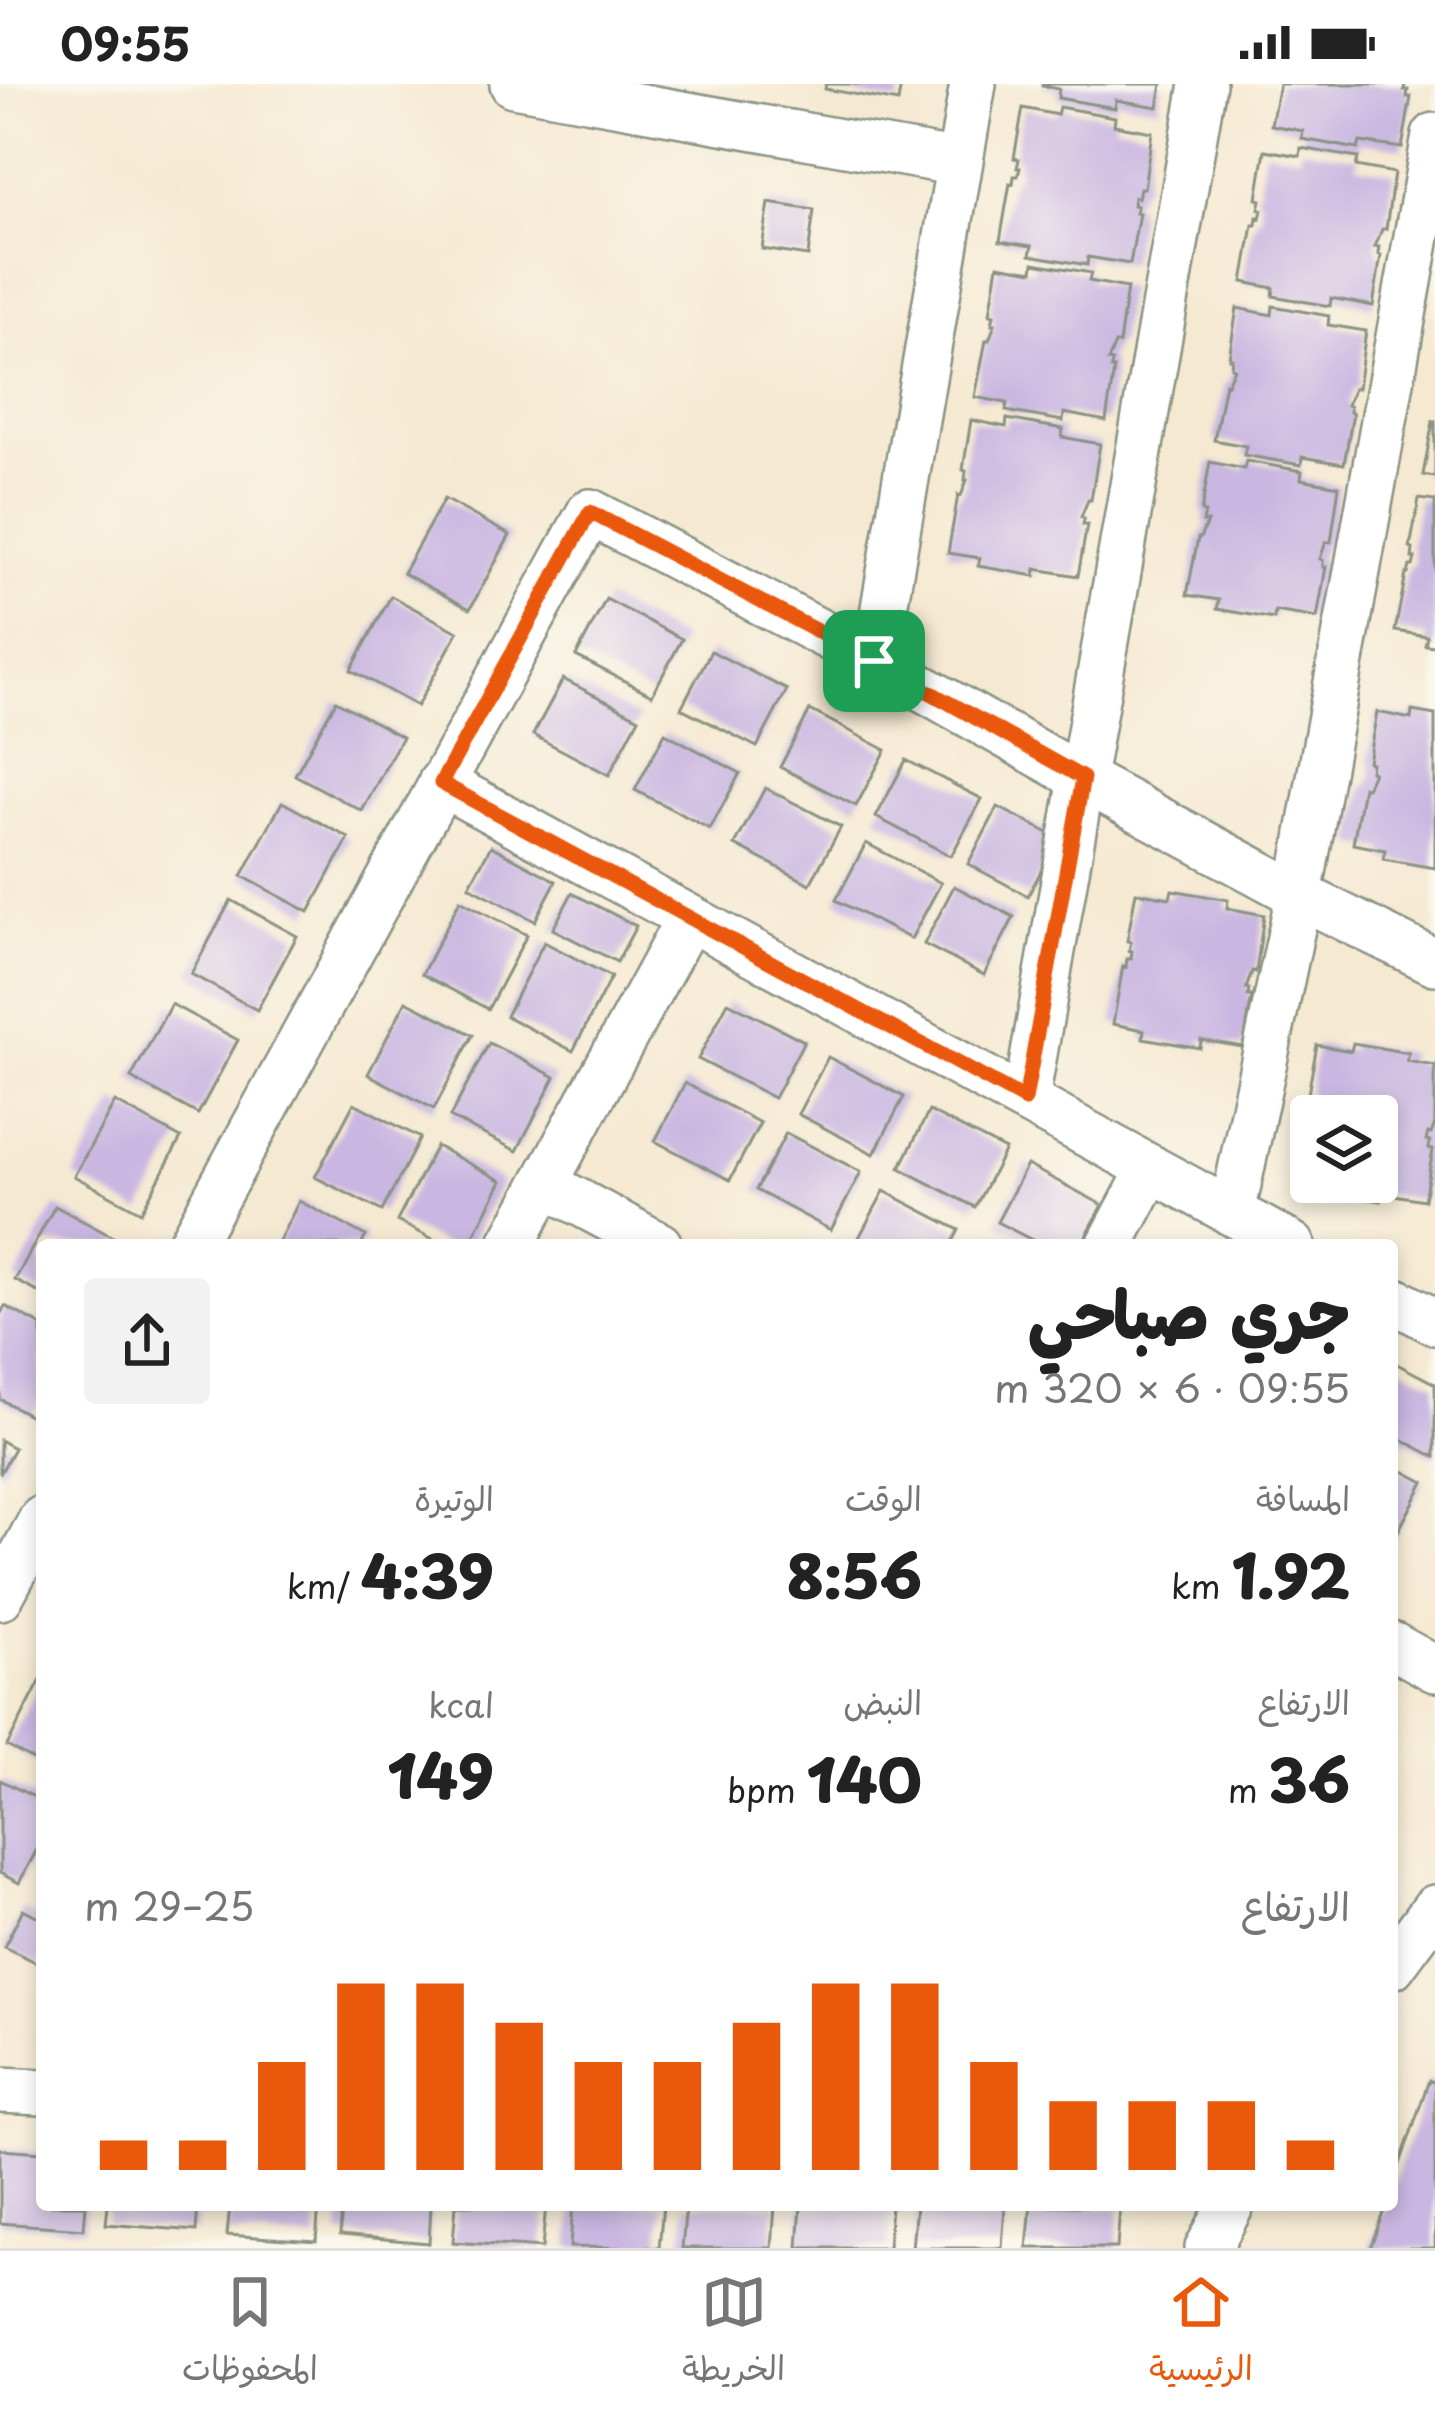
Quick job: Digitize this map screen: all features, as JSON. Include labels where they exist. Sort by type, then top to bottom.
[{"type":"street","points":[[513,84],[638,95],[959,163]]},
{"type":"street","points":[[874,661],[973,84]]},
{"type":"street","points":[[1025,1100],[1203,84]]},
{"type":"street","points":[[1232,1213],[1299,896],[1435,136]]},
{"type":"street","points":[[193,1239],[590,512],[874,661],[1299,896],[1435,962]]},
{"type":"street","points":[[441,783],[1281,1239]]},
{"type":"street","points":[[514,1239],[689,918]]},
{"type":"street","points":[[1113,1239],[1150,1168]]},
{"type":"street","points":[[544,1184],[647,1239]]},
{"type":"street","points":[[1398,1302],[1435,1322]]},
{"type":"street","points":[[0,1597],[36,1530]]},
{"type":"street","points":[[1398,1648],[1435,1670]]},
{"type":"street","points":[[1398,1951],[1435,1908]]},
{"type":"street","points":[[0,2090],[36,2092]]},
{"type":"street","points":[[1208,2248],[1228,2211]]},
{"type":"building","points":[[826,84],[901,84],[898,102],[825,89]]},
{"type":"building","points":[[1042,84],[1162,84],[1158,107],[1116,100],[1115,108],[1058,98],[1059,89]]},
{"type":"building","points":[[1279,84],[1405,84],[1407,97],[1411,97],[1402,148],[1360,142],[1358,149],[1302,139],[1303,131],[1271,125]]},
{"type":"building","points":[[1059,107],[1115,117],[1114,125],[1152,132],[1144,188],[1134,197],[1139,213],[1130,264],[1088,257],[1087,265],[1030,255],[1032,246],[1000,241],[1010,183],[1020,168],[1019,159],[1014,158],[1023,108],[1057,115]]},
{"type":"building","points":[[1301,148],[1358,158],[1356,166],[1394,173],[1386,229],[1375,247],[1381,255],[1373,306],[1331,298],[1330,306],[1273,296],[1274,288],[1243,282],[1253,225],[1262,210],[1257,199],[1265,150],[1300,156]]},
{"type":"building","points":[[769,203],[814,210],[808,256],[762,249]]},
{"type":"building","points":[[1034,263],[1091,273],[1089,281],[1127,288],[1119,344],[1108,361],[1114,369],[1106,421],[1064,413],[1063,421],[1006,411],[1007,403],[975,397],[986,340],[995,324],[990,314],[998,265],[1033,271]]},
{"type":"building","points":[[1273,306],[1329,316],[1328,325],[1366,331],[1358,388],[1347,405],[1353,413],[1344,464],[1302,457],[1301,465],[1244,455],[1246,446],[1214,440],[1225,383],[1234,368],[1229,358],[1237,308],[1272,315]]},
{"type":"building","points":[[1007,419],[1063,429],[1062,437],[1100,444],[1091,500],[1081,517],[1087,525],[1078,576],[1036,569],[1035,576],[978,566],[980,558],[948,553],[958,495],[967,480],[963,470],[971,420],[1006,427]]},
{"type":"building","points":[[1435,421],[1435,477],[1423,475]]},
{"type":"building","points":[[1246,461],[1302,471],[1301,479],[1339,486],[1331,542],[1326,542],[1320,559],[1326,567],[1317,618],[1275,611],[1274,619],[1217,609],[1219,600],[1187,595],[1198,538],[1207,522],[1201,512],[1210,462],[1244,469]]},
{"type":"building","points":[[444,499],[510,535],[470,609],[403,573]]},
{"type":"building","points":[[1419,499],[1435,501],[1435,646],[1425,645],[1427,636],[1395,631],[1406,574],[1415,558],[1410,548]]},
{"type":"building","points":[[391,596],[458,632],[417,706],[351,670]]},
{"type":"building","points":[[606,599],[682,639],[652,695],[576,656]]},
{"type":"building","points":[[711,651],[787,690],[757,747],[681,708]]},
{"type":"building","points":[[563,679],[639,718],[609,775],[533,735]]},
{"type":"building","points":[[336,701],[402,737],[362,811],[295,775]]},
{"type":"building","points":[[810,710],[886,750],[856,806],[780,767]]},
{"type":"building","points":[[1412,711],[1435,715],[1435,868],[1383,859],[1385,850],[1353,844],[1363,787],[1373,772],[1368,762],[1377,712],[1411,719]]},
{"type":"building","points":[[665,733],[740,773],[710,829],[635,790]]},
{"type":"building","points":[[906,760],[982,799],[951,856],[876,817]]},
{"type":"building","points":[[765,788],[841,827],[810,884],[735,845]]},
{"type":"building","points":[[282,802],[349,838],[309,912],[242,876]]},
{"type":"building","points":[[998,807],[1058,838],[1028,896],[968,864]]},
{"type":"building","points":[[866,843],[941,883],[911,939],[836,900]]},
{"type":"building","points":[[491,846],[556,881],[535,921],[469,886]]},
{"type":"building","points":[[954,886],[1014,917],[984,975],[924,944]]},
{"type":"building","points":[[1172,890],[1228,900],[1227,908],[1264,915],[1256,972],[1252,971],[1246,989],[1252,996],[1243,1047],[1201,1040],[1200,1048],[1143,1038],[1144,1030],[1113,1024],[1123,966],[1131,959],[1131,942],[1127,941],[1136,892],[1170,898]]},
{"type":"building","points":[[572,893],[636,926],[617,962],[553,929]]},
{"type":"building","points":[[231,900],[297,936],[257,1010],[191,974]]},
{"type":"building","points":[[460,900],[527,935],[488,1009],[422,974]]},
{"type":"building","points":[[544,942],[611,977],[573,1051],[506,1016]]},
{"type":"building","points":[[406,1001],[473,1035],[434,1109],[368,1074]]},
{"type":"building","points":[[728,1002],[804,1041],[774,1098],[698,1059]]},
{"type":"building","points":[[171,1004],[238,1040],[198,1114],[131,1078]]},
{"type":"building","points":[[489,1043],[555,1077],[517,1151],[450,1117]]},
{"type":"building","points":[[1353,1043],[1409,1053],[1407,1061],[1435,1066],[1435,1124],[1426,1141],[1433,1150],[1424,1200],[1398,1196],[1398,1095],[1308,1094],[1317,1045],[1351,1051]]},
{"type":"building","points":[[828,1057],[904,1097],[874,1154],[798,1114]]},
{"type":"building","points":[[685,1083],[760,1123],[730,1180],[655,1141]]},
{"type":"building","points":[[115,1102],[181,1138],[141,1212],[74,1176]]},
{"type":"building","points":[[354,1103],[420,1138],[382,1211],[315,1177]]},
{"type":"building","points":[[929,1111],[1005,1150],[975,1207],[900,1168]]},
{"type":"building","points":[[786,1133],[861,1172],[831,1230],[756,1190]]},
{"type":"building","points":[[436,1146],[502,1181],[472,1239],[433,1239],[397,1221]]},
{"type":"building","points":[[1027,1165],[1103,1205],[1084,1239],[1030,1239],[997,1222]]},
{"type":"building","points":[[884,1191],[959,1230],[954,1239],[858,1239]]},
{"type":"building","points":[[299,1201],[366,1236],[364,1239],[280,1239]]},
{"type":"building","points":[[55,1206],[116,1239],[37,1239]]},
{"type":"building","points":[[36,1241],[36,1291],[15,1280]]},
{"type":"building","points":[[5,1306],[36,1323],[36,1407],[31,1416],[0,1399],[0,1315]]},
{"type":"building","points":[[1398,1365],[1435,1384],[1435,1457],[1398,1437]]},
{"type":"building","points":[[0,1440],[14,1448],[0,1474]]},
{"type":"building","points":[[1398,1468],[1424,1482],[1398,1532]]},
{"type":"building","points":[[36,1690],[36,1762],[7,1746]]},
{"type":"building","points":[[0,1780],[36,1798],[36,1851],[19,1883],[0,1873]]},
{"type":"building","points":[[23,1909],[36,1916],[36,1962],[4,1947]]},
{"type":"building","points":[[1429,2080],[1435,2083],[1435,2248],[1370,2248],[1384,2211],[1398,2211],[1398,2170]]},
{"type":"building","points":[[0,2149],[36,2152],[36,2211],[86,2211],[84,2229],[0,2223]]},
{"type":"building","points":[[107,2211],[198,2211],[196,2231],[106,2224]]},
{"type":"building","points":[[229,2211],[318,2211],[316,2241],[227,2235]]},
{"type":"building","points":[[342,2211],[431,2211],[429,2243],[340,2235]]},
{"type":"building","points":[[456,2211],[545,2211],[542,2248],[453,2242]]},
{"type":"building","points":[[573,2211],[662,2211],[659,2248],[570,2247]]},
{"type":"building","points":[[685,2211],[775,2211],[772,2248],[682,2248]]},
{"type":"building","points":[[801,2211],[891,2211],[888,2248],[798,2248]]},
{"type":"building","points":[[915,2211],[1005,2211],[1002,2248],[912,2248]]},
{"type":"building","points":[[1030,2211],[1120,2211],[1117,2248],[1027,2248]]},
{"type":"route","points":[[590,512],[874,661],[1083,778],[1025,1100],[441,783],[590,512]]}]
